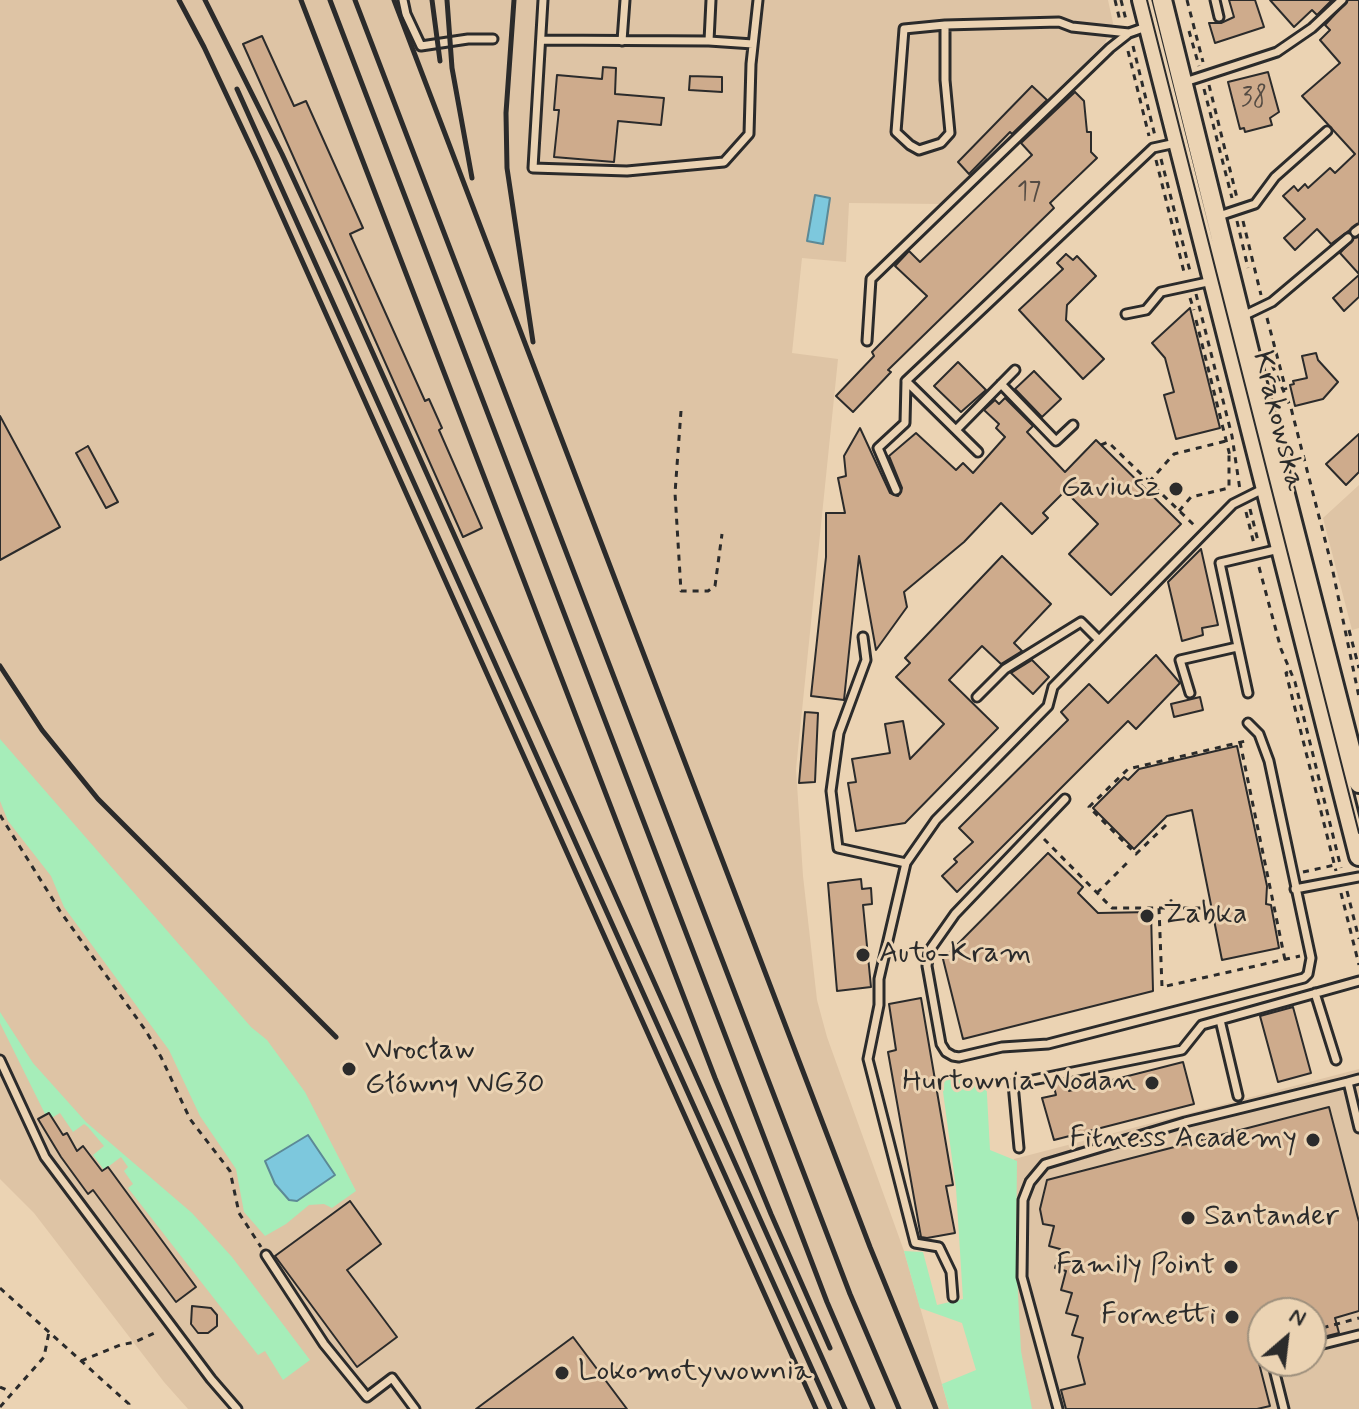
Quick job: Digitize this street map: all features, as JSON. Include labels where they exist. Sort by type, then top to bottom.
[{"type":"main road","name":"Krakowska","points":[[1142,0],[1359,856]]},
{"type":"main road","name":"Krakowska","points":[[1162,0],[1241,317],[1347,719],[1359,783]]},
{"type":"lane","points":[[403,0],[421,46],[468,39],[493,39]]},
{"type":"lane","points":[[543,0],[533,168],[627,171],[724,162],[749,134],[758,0]]},
{"type":"lane","points":[[622,41],[625,0]]},
{"type":"lane","points":[[709,41],[711,0]]},
{"type":"lane","points":[[1215,0],[1219,17]]},
{"type":"lane","points":[[1183,82],[1277,52],[1312,28],[1342,0]]},
{"type":"lane","points":[[945,25],[945,80],[950,133],[941,143],[919,150],[896,132],[904,29],[945,25],[1059,22],[1072,27],[1129,33]]},
{"type":"lane","points":[[867,341],[871,279],[1110,48],[1129,33],[1148,26]]},
{"type":"lane","points":[[541,40],[753,44]]},
{"type":"lane","points":[[1216,217],[1255,204],[1275,177],[1327,131]]},
{"type":"lane","points":[[896,490],[878,448],[905,423],[906,381],[1148,152],[1158,145],[1176,143]]},
{"type":"lane","points":[[1241,317],[1272,302],[1348,238]]},
{"type":"lane","points":[[1126,314],[1146,310],[1161,292],[1212,281]]},
{"type":"lane","points":[[956,430],[1015,370]]},
{"type":"lane","points":[[906,381],[978,452]]},
{"type":"lane","points":[[1001,384],[1056,441],[1073,425]]},
{"type":"lane","points":[[953,1297],[951,1272],[939,1247],[915,1243],[868,1059],[879,1005],[879,979],[906,863],[936,820],[1048,706],[1053,687],[1233,504],[1265,488]]},
{"type":"lane","points":[[1248,693],[1220,563],[1281,549]]},
{"type":"lane","points":[[977,697],[1005,669],[1081,622],[1099,640]]},
{"type":"lane","points":[[863,637],[866,660],[839,733],[831,791],[838,848],[906,863]]},
{"type":"lane","points":[[1190,693],[1180,660],[1237,647]]},
{"type":"lane","points":[[1065,799],[955,914],[929,951],[927,966],[941,1044],[953,1056],[1002,1047],[1048,1044],[1304,978],[1310,970],[1311,958],[1269,761],[1259,734],[1248,723]]},
{"type":"lane","points":[[1295,889],[1359,877]]},
{"type":"lane","points":[[1019,1148],[1013,1084],[1182,1050],[1202,1025],[1359,981]]},
{"type":"lane","points":[[1315,993],[1336,1060]]},
{"type":"lane","points":[[1220,1020],[1238,1096]]},
{"type":"lane","points":[[0,1060],[45,1157],[211,1379],[237,1409]]},
{"type":"lane","points":[[1058,1409],[1022,1277],[1023,1200],[1030,1182],[1045,1164],[1185,1122],[1359,1079]]},
{"type":"lane","points":[[1348,1082],[1359,1128]]},
{"type":"lane","points":[[266,1255],[324,1344],[367,1397],[392,1378],[415,1409]]},
{"type":"lane","points":[[1327,1343],[1359,1335]]},
{"type":"lane","points":[[1276,1377],[1284,1409]]},
{"type":"path","points":[[1115,0],[1121,25]]},
{"type":"path","points":[[1121,0],[1127,24]]},
{"type":"path","points":[[1184,0],[1203,71]]},
{"type":"path","points":[[1133,44],[1155,135]]},
{"type":"path","points":[[1127,46],[1150,140]]},
{"type":"path","points":[[1203,86],[1236,205],[1209,84]]},
{"type":"path","points":[[1156,160],[1186,280]]},
{"type":"path","points":[[1162,160],[1192,278]]},
{"type":"path","points":[[1250,279],[1239,218],[1263,301]]},
{"type":"path","points":[[1189,293],[1194,310]]},
{"type":"path","points":[[1196,293],[1232,436],[1239,488]]},
{"type":"path","points":[[1266,312],[1286,390]]},
{"type":"path","points":[[1179,511],[1191,497],[1229,488],[1230,455],[1222,413],[1196,320]]},
{"type":"path","points":[[1268,355],[1291,408],[1332,567],[1359,697]]},
{"type":"path","points":[[681,411],[675,493],[681,591],[708,591],[715,586],[722,534]]},
{"type":"path","points":[[1149,482],[1174,454],[1226,441]]},
{"type":"path","points":[[1101,445],[1108,442],[1203,535]]},
{"type":"path","points":[[1247,508],[1257,547]]},
{"type":"path","points":[[1258,560],[1281,649],[1295,682],[1339,874],[1288,672]]},
{"type":"path","points":[[1349,630],[1359,668]]},
{"type":"path","points":[[1166,825],[1136,854],[1089,807],[1128,769],[1251,740]]},
{"type":"path","points":[[1240,742],[1285,960]]},
{"type":"path","points":[[0,815],[60,911],[146,1031],[190,1119],[230,1171],[239,1213],[266,1255]]},
{"type":"path","points":[[1035,830],[1112,908],[1211,908]]},
{"type":"path","points":[[1097,893],[1129,861]]},
{"type":"path","points":[[1292,874],[1335,865]]},
{"type":"path","points":[[1359,939],[1343,889],[1359,965]]},
{"type":"path","points":[[1159,908],[1162,987],[1300,957],[1297,943]]},
{"type":"path","points":[[0,1288],[128,1407]]},
{"type":"path","points":[[1327,1327],[1359,1318]]},
{"type":"path","points":[[81,1361],[135,1342],[170,1325]]},
{"type":"path","points":[[0,1407],[44,1357],[49,1332]]},
{"type":"path","points":[[0,1387],[13,1392]]},
{"type":"shaded area","points":[[0,0],[1108,0],[1113,23],[1105,43],[940,204],[849,203],[846,262],[802,258],[792,353],[838,359],[796,769],[803,876],[817,1000],[827,1037],[904,1251],[949,1409],[188,1409],[34,1213],[0,1179]]},
{"type":"shaded area","points":[[1359,485],[1359,628],[1352,630],[1323,518]]},
{"type":"shaded area","points":[[1359,1069],[1359,1409],[1026,1409],[1004,1228],[1014,1159]]},
{"type":"green space","points":[[0,739],[251,1027],[267,1040],[305,1092],[356,1191],[332,1208],[324,1204],[309,1205],[265,1236],[244,1212],[236,1169],[200,1116],[169,1050],[64,907],[51,876],[8,821],[0,801]]},
{"type":"green space","points":[[0,1012],[33,1063],[86,1122],[192,1213],[232,1257],[310,1360],[283,1380],[265,1351],[258,1355],[128,1188],[133,1184],[124,1171],[128,1167],[121,1157],[104,1170],[93,1155],[104,1146],[88,1127],[84,1124],[73,1132],[60,1113],[48,1120],[0,1023]]},
{"type":"green space","points":[[941,1077],[986,1077],[990,1150],[1017,1161],[1016,1256],[1021,1351],[1032,1409],[949,1409],[942,1384],[976,1370],[962,1323],[920,1308],[904,1251],[923,1252],[937,1305],[963,1299],[956,1188]]},
{"type":"water","points":[[815,195],[830,198],[823,244],[807,241]]},
{"type":"water","points":[[308,1135],[335,1175],[297,1201],[289,1200],[275,1184],[265,1161]]},
{"type":"building","points":[[1229,0],[1255,0],[1264,27],[1215,43],[1209,23],[1221,23],[1234,17]]},
{"type":"building","points":[[1270,0],[1332,0],[1317,15],[1312,10],[1294,27]]},
{"type":"building","points":[[1348,0],[1359,0],[1359,223],[1331,244],[1317,229],[1295,250],[1284,238],[1305,219],[1283,196],[1294,186],[1298,191],[1305,184],[1308,188],[1330,168],[1335,173],[1355,154],[1302,96],[1340,63],[1320,40],[1330,30],[1325,25]]},
{"type":"building","points":[[262,36],[294,106],[306,101],[363,228],[350,234],[425,401],[429,399],[442,428],[439,430],[482,528],[463,537],[243,44]]},
{"type":"building","points":[[603,67],[616,68],[615,94],[664,98],[661,125],[618,121],[614,162],[554,157],[559,110],[554,110],[557,75],[602,79]]},
{"type":"building","points":[[1268,72],[1279,112],[1270,118],[1272,125],[1245,132],[1244,128],[1240,129],[1228,82]]},
{"type":"building","points":[[690,76],[722,77],[722,92],[689,90]]},
{"type":"building","points":[[1032,86],[1047,100],[969,174],[958,162]]},
{"type":"building","points":[[1075,92],[1084,101],[1087,132],[1091,132],[1091,152],[1097,158],[1050,203],[1054,208],[888,370],[891,372],[853,412],[836,396],[874,356],[872,352],[927,296],[895,266],[909,251],[920,262],[1032,155],[1021,143]]},
{"type":"building","points":[[1359,237],[1359,274],[1340,253],[1354,238]]},
{"type":"building","points":[[1066,254],[1073,260],[1077,256],[1096,276],[1067,305],[1066,320],[1104,359],[1083,379],[1019,310],[1063,269],[1057,263]]},
{"type":"building","points":[[1359,275],[1359,297],[1344,311],[1333,298]]},
{"type":"building","points":[[1190,308],[1220,428],[1176,439],[1164,395],[1174,392],[1165,358],[1152,343]]},
{"type":"building","points":[[1316,353],[1318,360],[1338,382],[1323,399],[1295,406],[1290,385],[1294,384],[1293,381],[1307,378],[1302,356]]},
{"type":"building","points":[[958,362],[986,390],[961,412],[934,386]]},
{"type":"building","points":[[1034,371],[1061,399],[1042,417],[1015,389]]},
{"type":"building","points":[[1005,398],[1033,426],[1027,432],[1065,472],[1096,440],[1181,524],[1111,595],[1069,554],[1098,524],[1065,491],[1043,513],[1048,518],[1032,534],[1001,503],[964,542],[904,592],[907,607],[876,650],[859,556],[844,700],[811,696],[826,557],[826,513],[845,513],[838,478],[846,476],[844,456],[860,428],[890,493],[898,496],[902,488],[889,456],[916,433],[956,470],[963,463],[973,473],[1005,437],[996,428],[999,424],[984,410],[995,400],[999,404]]},
{"type":"building","points":[[0,416],[60,527],[0,560]]},
{"type":"building","points":[[1359,434],[1359,472],[1346,485],[1326,464]]},
{"type":"building","points":[[88,446],[118,502],[106,508],[76,453]]},
{"type":"building","points":[[1201,549],[1218,625],[1202,628],[1203,635],[1182,641],[1168,582]]},
{"type":"building","points":[[1002,556],[1051,604],[1014,643],[1022,651],[1001,664],[982,646],[949,680],[998,728],[905,823],[856,831],[848,783],[856,782],[852,759],[890,753],[885,724],[903,721],[910,759],[944,724],[896,677],[910,663],[905,658]]},
{"type":"building","points":[[1156,655],[1180,683],[1136,729],[1128,721],[957,892],[942,876],[957,862],[954,859],[973,842],[959,828],[1068,720],[1061,712],[1089,684],[1108,703]]},
{"type":"building","points":[[1032,660],[1049,677],[1033,694],[1011,673]]},
{"type":"building","points":[[1200,697],[1203,710],[1174,717],[1171,704]]},
{"type":"building","points":[[805,712],[818,713],[815,782],[799,783]]},
{"type":"building","points":[[1237,746],[1267,886],[1266,904],[1271,905],[1279,948],[1222,960],[1192,810],[1167,816],[1134,849],[1093,808],[1124,777],[1128,780],[1139,769]]},
{"type":"building","points":[[1048,853],[1083,887],[1078,893],[1098,913],[1151,912],[1153,991],[963,1039],[943,959]]},
{"type":"building","points":[[861,879],[862,889],[871,888],[872,904],[863,905],[871,987],[837,991],[828,883]]},
{"type":"building","points":[[921,998],[953,1185],[946,1186],[955,1233],[927,1238],[921,1237],[888,1052],[896,1050],[889,1004]]},
{"type":"building","points":[[1293,1007],[1311,1073],[1278,1082],[1260,1016]]},
{"type":"building","points":[[1183,1062],[1194,1104],[1054,1140],[1042,1098],[1056,1095],[1053,1083],[1067,1080],[1069,1091]]},
{"type":"building","name":"Family Point","points":[[1329,1107],[1359,1222],[1359,1311],[1335,1318],[1339,1333],[1327,1336],[1327,1297],[1247,1297],[1247,1377],[1263,1377],[1270,1406],[1257,1409],[1066,1409],[1061,1390],[1085,1384],[1078,1357],[1083,1338],[1072,1335],[1078,1316],[1066,1313],[1072,1293],[1061,1290],[1066,1271],[1055,1268],[1060,1249],[1049,1246],[1054,1226],[1043,1224],[1040,1209],[1047,1180]]},
{"type":"building","points":[[49,1113],[63,1135],[67,1133],[77,1151],[83,1146],[102,1171],[108,1167],[196,1287],[176,1302],[93,1190],[88,1194],[61,1157],[38,1119]]},
{"type":"building","points":[[350,1201],[381,1244],[347,1270],[397,1337],[357,1367],[275,1256]]},
{"type":"building","points":[[192,1306],[211,1308],[217,1315],[217,1326],[208,1333],[198,1333],[191,1324]]},
{"type":"building","name":"Lokomotywownia","points":[[573,1337],[627,1409],[476,1409],[519,1377]]},
{"type":"tram line","points":[[1147,0],[1359,833]]},
{"type":"railway","points":[[179,0],[257,160],[816,1409]]},
{"type":"railway","points":[[205,0],[282,154],[342,284],[845,1409]]},
{"type":"railway","points":[[301,0],[715,1078],[830,1348]]},
{"type":"railway","points":[[330,0],[827,1302],[873,1409]]},
{"type":"railway","points":[[355,0],[850,1294],[899,1409]]},
{"type":"railway","points":[[394,0],[870,1247],[936,1409]]},
{"type":"railway","points":[[432,0],[440,61]]},
{"type":"railway","points":[[447,0],[452,68],[472,178]]},
{"type":"railway","points":[[514,0],[506,113],[507,168],[533,342]]},
{"type":"railway","points":[[237,89],[830,1409]]},
{"type":"railway","points":[[0,666],[42,730],[98,799],[336,1037]]},
{"type":"place","name":"Gaviusz","points":[[1176,489]]},
{"type":"place","name":"Żabka","points":[[1147,916]]},
{"type":"place","name":"Auto-Kram","points":[[863,955]]},
{"type":"place","name":"Wrocław Główny WG30","points":[[349,1069]]},
{"type":"place","name":"Hurtownia Wodan","points":[[1152,1083]]},
{"type":"place","name":"Fitness Academy","points":[[1313,1140]]},
{"type":"place","name":"Santander","points":[[1188,1218]]},
{"type":"place","name":"Family Point","points":[[1231,1267]]},
{"type":"place","name":"Fornetti","points":[[1232,1317]]},
{"type":"place","name":"Lokomotywownia","points":[[562,1373]]}]
